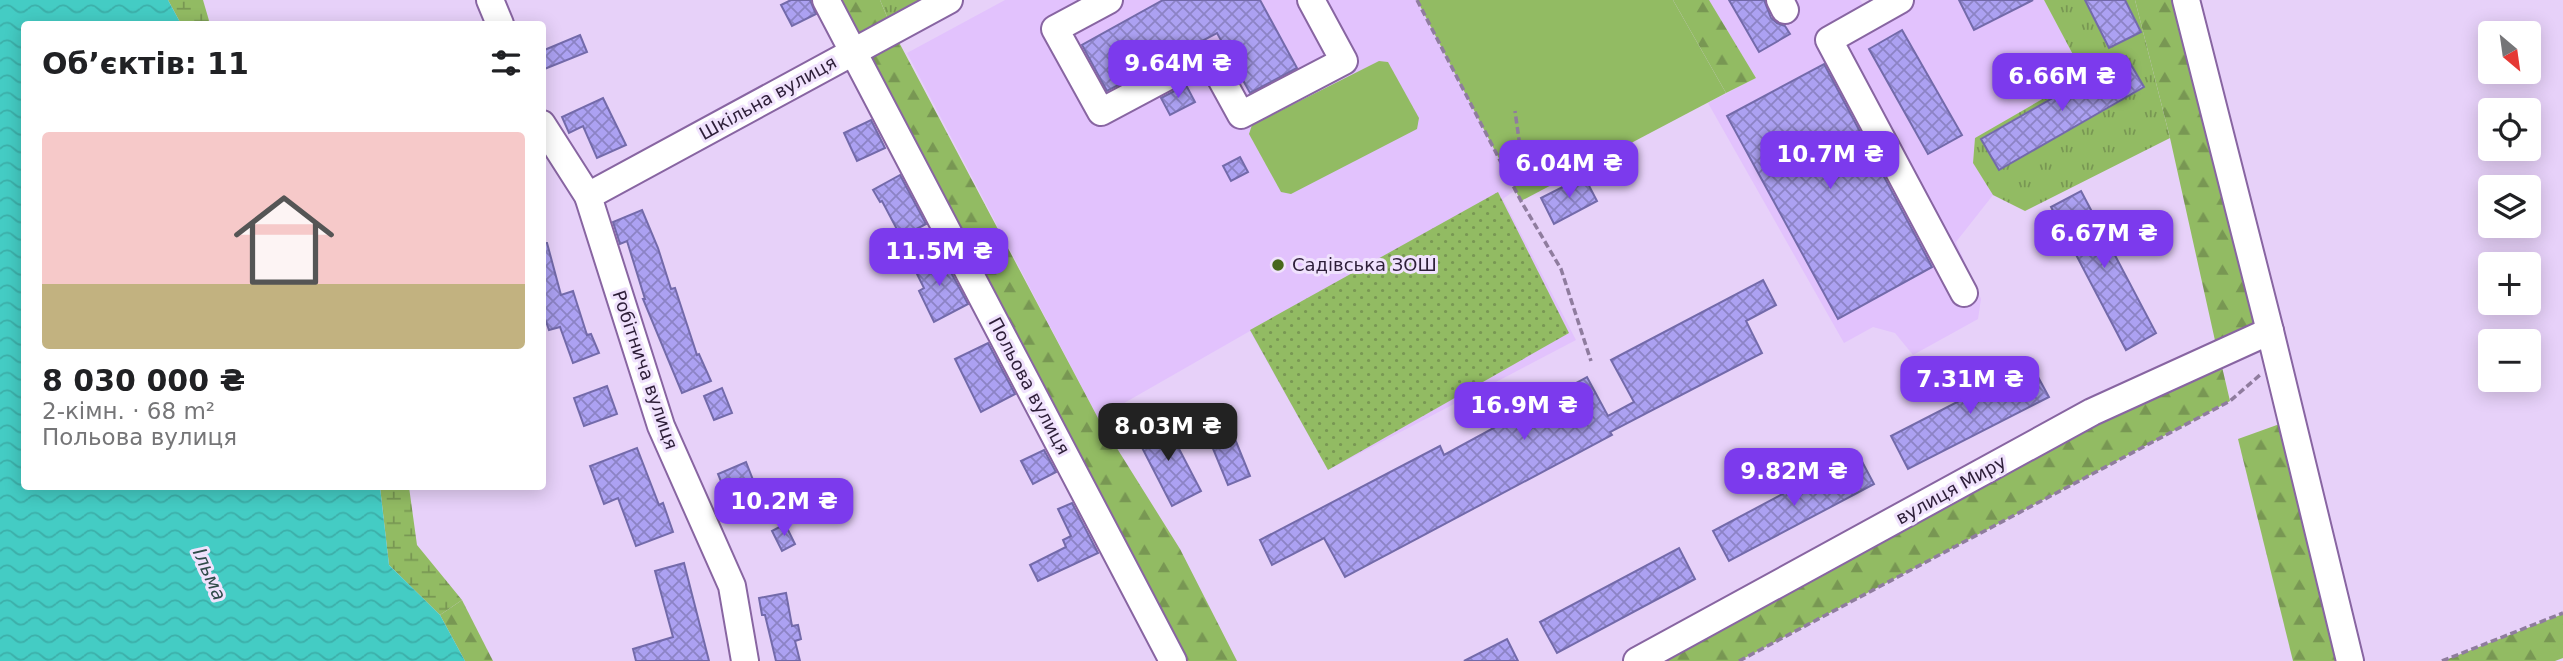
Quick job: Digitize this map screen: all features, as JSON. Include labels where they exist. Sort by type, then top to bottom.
[{"type":"street","points":[[490,0],[499,21]]},
{"type":"street","name":"Польова вулиця","points":[[826,0],[1173,661]]},
{"type":"street","name":"Шкільна вулиця","points":[[587,196],[949,0]]},
{"type":"street","points":[[1109,0],[1055,29],[1101,112],[1208,55],[1241,115],[1344,61],[1311,0]]},
{"type":"street","points":[[1900,0],[1829,40],[1964,293]]},
{"type":"street","points":[[2186,0],[2350,661]]},
{"type":"street","name":"Робітнича вулиця","points":[[546,130],[587,196],[661,426],[732,586],[745,661]]},
{"type":"street","name":"вулиця Миру","points":[[1637,661],[2092,412],[2270,331]]},
{"type":"path","points":[[1417,0],[1512,184],[1561,269],[1591,361]]},
{"type":"path","points":[[1512,184],[1522,161],[1515,111]]},
{"type":"path","points":[[1739,661],[2230,401],[2277,360]]},
{"type":"path","points":[[2442,661],[2563,613]]},
{"type":"shaded area","name":"Садівська ЗОШ","points":[[1005,0],[1417,0],[1518,188],[1503,199],[1576,340],[1328,470],[1250,331],[1098,418],[907,53]]},
{"type":"shaded area","points":[[1709,0],[1860,0],[1865,7],[1877,0],[2044,0],[2078,64],[2072,82],[1975,138],[1973,163],[1993,195],[1956,242],[1981,299],[1978,319],[1913,355],[1895,333],[1873,327],[1844,343],[1708,103],[1756,78]]},
{"type":"green space","points":[[168,0],[203,0],[209,21],[179,21]]},
{"type":"green space","points":[[830,0],[880,0],[893,31],[1098,418],[1180,549],[1237,661],[1175,661]]},
{"type":"green space","points":[[880,0],[949,0],[893,31]]},
{"type":"green space","points":[[1417,0],[1673,0],[1726,93],[1521,201]]},
{"type":"green space","points":[[1673,0],[1709,0],[1756,78],[1726,93]]},
{"type":"green space","points":[[2044,0],[2135,0],[2170,138],[2025,211],[1993,195],[1973,163],[1975,138],[2072,82],[2078,64]]},
{"type":"green space","points":[[2135,0],[2186,0],[2270,331],[2219,354],[2230,401],[1739,661],[1637,661],[2218,354],[2170,138]]},
{"type":"green space","points":[[1379,61],[1388,62],[1419,118],[1417,129],[1291,194],[1281,192],[1249,134],[1252,125]]},
{"type":"green space","points":[[1498,192],[1569,333],[1328,470],[1250,330]]},
{"type":"green space","points":[[2291,420],[2350,661],[2293,661],[2238,439]]},
{"type":"green space","points":[[380,490],[409,490],[417,545],[462,600],[440,615],[389,565]]},
{"type":"green space","points":[[462,600],[493,661],[465,661],[440,615]]},
{"type":"green space","points":[[2563,614],[2563,658],[2555,661],[2443,661]]},
{"type":"water","name":"Ільма","points":[[0,0],[168,0],[179,21],[21,21],[21,490],[380,490],[389,565],[440,615],[465,661],[0,661]]},
{"type":"building","points":[[791,0],[810,0],[816,14],[792,26],[781,5]]},
{"type":"building","points":[[1163,0],[1260,0],[1297,68],[1250,93],[1217,33],[1107,91],[1082,45]]},
{"type":"building","points":[[1729,0],[1764,0],[1771,18],[1785,26],[1790,34],[1759,52]]},
{"type":"building","points":[[1959,0],[2033,0],[1974,30]]},
{"type":"building","points":[[2085,0],[2125,0],[2141,32],[2109,48]]},
{"type":"building","points":[[1902,30],[1962,135],[1928,154],[1869,49]]},
{"type":"building","points":[[580,35],[587,52],[546,68],[546,49]]},
{"type":"building","points":[[2126,56],[2144,87],[1999,170],[1981,139]]},
{"type":"building","points":[[1824,64],[1932,267],[1838,319],[1727,116]]},
{"type":"building","points":[[1186,85],[1195,102],[1170,115],[1161,98]]},
{"type":"building","points":[[603,98],[626,145],[597,158],[583,126],[569,133],[562,117]]},
{"type":"building","points":[[871,120],[885,148],[857,161],[844,133]]},
{"type":"building","points":[[1240,157],[1248,172],[1231,181],[1223,166]]},
{"type":"building","points":[[900,175],[926,224],[901,237],[882,201],[880,202],[873,190]]},
{"type":"building","points":[[1584,176],[1597,201],[1554,224],[1541,198]]},
{"type":"building","points":[[2081,191],[2156,333],[2126,350],[2051,207]]},
{"type":"building","points":[[642,210],[671,289],[675,288],[697,355],[699,354],[711,381],[682,393],[643,299],[627,241],[620,244],[613,222]]},
{"type":"building","points":[[546,243],[561,295],[573,291],[587,335],[591,334],[599,353],[573,363],[560,327],[549,330],[546,321]]},
{"type":"building","points":[[940,252],[968,304],[934,322],[919,291],[924,288],[913,266]]},
{"type":"building","points":[[1763,280],[1776,305],[1746,321],[1762,353],[1610,432],[1612,435],[1345,577],[1324,538],[1272,565],[1260,540],[1440,446],[1444,455],[1587,377],[1608,416],[1634,402],[1611,360]]},
{"type":"building","points":[[988,343],[1015,394],[981,412],[955,359]]},
{"type":"building","points":[[2031,364],[2049,397],[1908,469],[1891,436]]},
{"type":"building","points":[[607,386],[617,414],[584,426],[574,398]]},
{"type":"building","points":[[722,388],[732,413],[714,420],[704,396]]},
{"type":"building","points":[[1224,412],[1250,476],[1228,485],[1202,422]]},
{"type":"building","points":[[1164,420],[1201,491],[1172,506],[1135,434]]},
{"type":"building","points":[[637,448],[659,505],[663,503],[673,532],[636,546],[618,498],[604,504],[590,466]]},
{"type":"building","points":[[1044,450],[1056,472],[1033,484],[1021,461]]},
{"type":"building","points":[[1858,454],[1874,484],[1729,561],[1713,531]]},
{"type":"building","points":[[746,462],[755,485],[727,496],[718,474]]},
{"type":"building","points":[[1072,503],[1098,553],[1038,581],[1030,565],[1066,547],[1063,540],[1071,536],[1058,509]]},
{"type":"building","points":[[785,524],[795,544],[782,551],[772,531]]},
{"type":"building","points":[[1679,548],[1695,579],[1557,653],[1540,622]]},
{"type":"building","points":[[684,563],[709,661],[636,661],[633,649],[673,637],[655,571]]},
{"type":"building","points":[[786,593],[792,626],[798,625],[801,639],[795,641],[800,661],[776,661],[765,615],[762,615],[759,598]]},
{"type":"building","points":[[1507,639],[1518,661],[1464,661]]},
{"type":"place","name":"Садівська ЗОШ","points":[[1278,265]]}]
